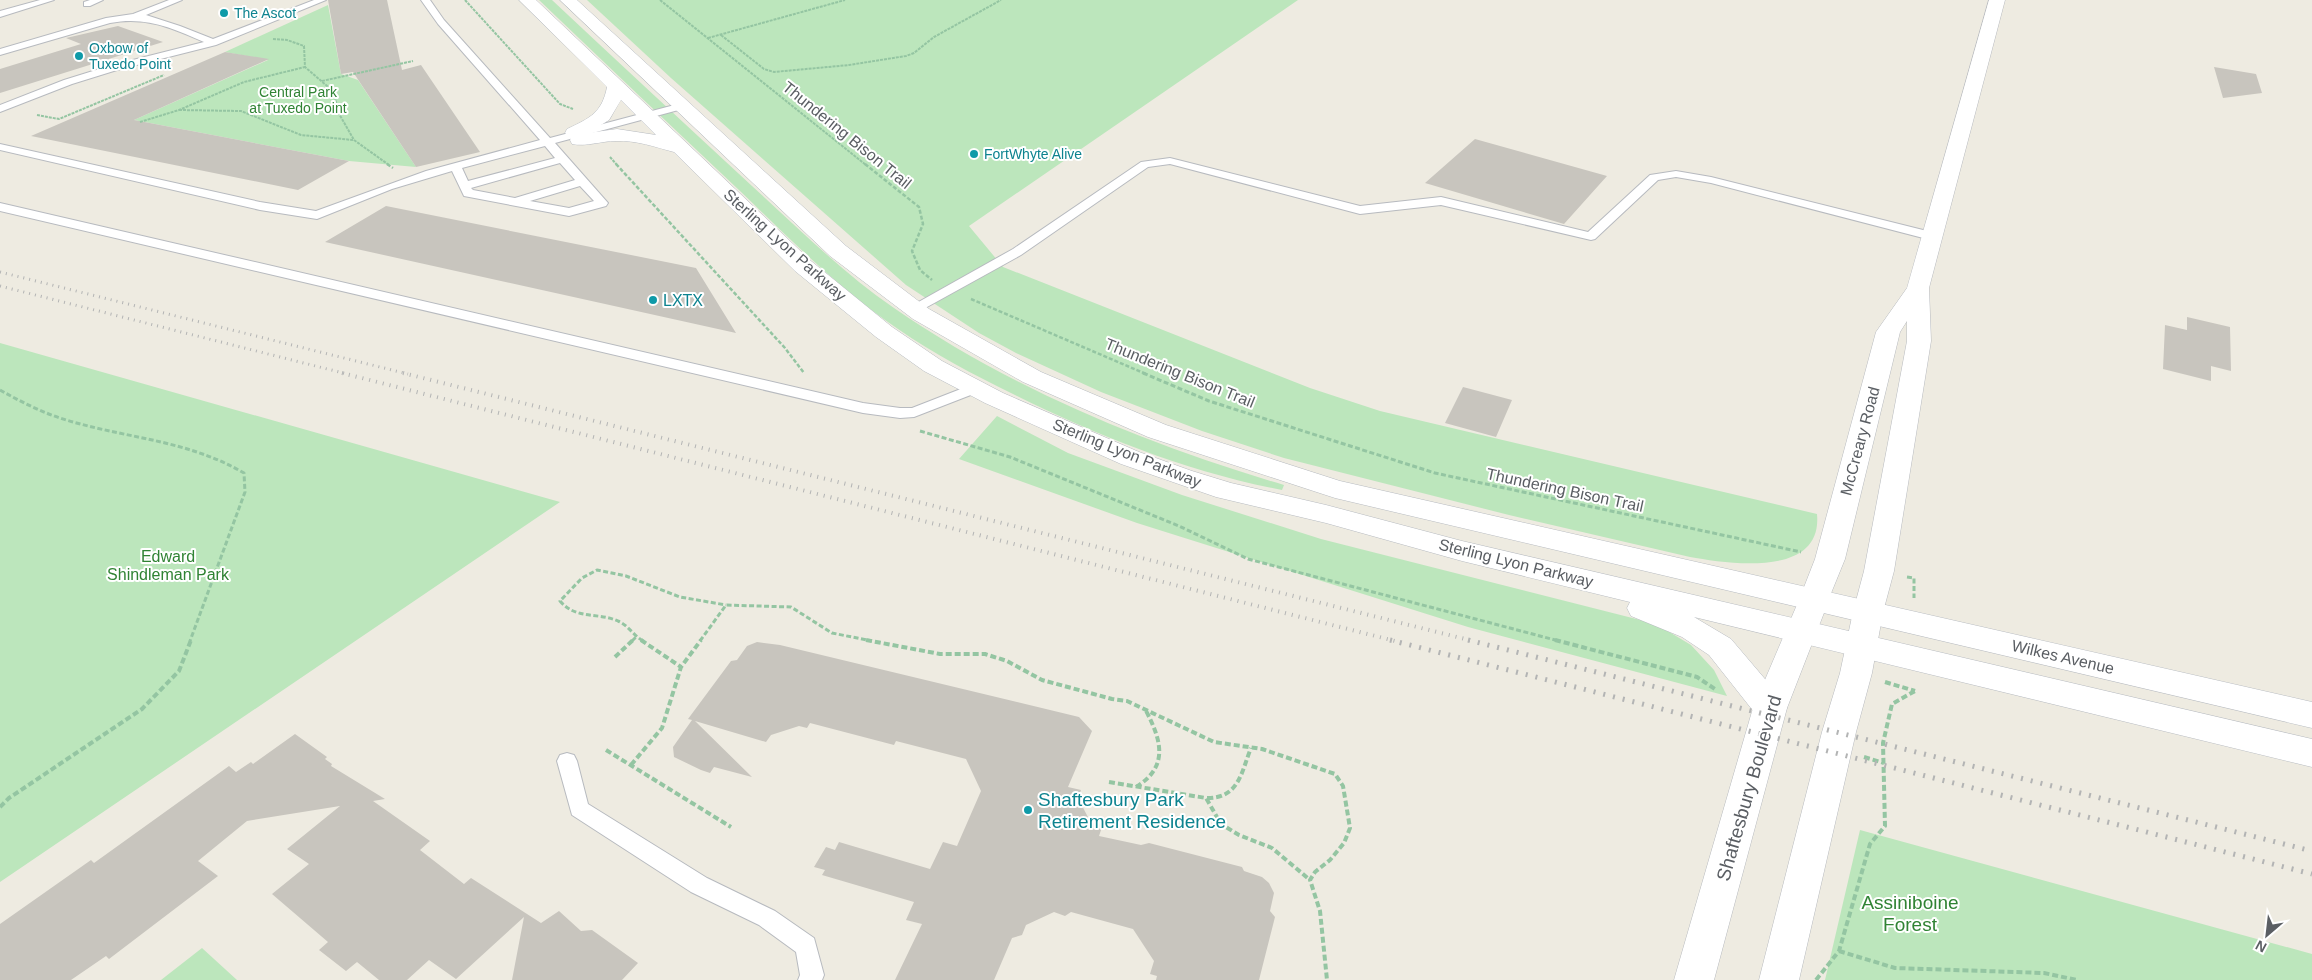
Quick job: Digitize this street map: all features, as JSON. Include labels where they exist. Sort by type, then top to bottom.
[{"type":"main road","name":"Sterling Lyon Parkway","points":[[528,0],[803,266],[862,314],[933,366],[976,388],[1130,458],[1182,478],[1462,551],[1801,631],[1861,647]]},
{"type":"main road","name":"Sterling Lyon Parkway","points":[[568,0],[838,251],[913,308],[1041,381],[1157,430],[1334,489],[1814,600]]},
{"type":"main road","name":"McCreary Road","points":[[1868,612],[1879,571],[1919,341],[1918,288],[1997,0]]},
{"type":"main road","points":[[576,137],[607,112],[614,103],[616,85]]},
{"type":"main road","points":[[576,137],[632,136],[681,148]]},
{"type":"main road","name":"McCreary Road","points":[[1814,600],[1830,559],[1888,332],[1918,288]]},
{"type":"main road","points":[[1462,551],[1540,579],[1655,611],[1692,628],[1720,647],[1770,708]]},
{"type":"main road","name":"Wilkes Avenue","points":[[1814,600],[2312,715]]},
{"type":"main road","name":"Shaftesbury Boulevard","points":[[1694,980],[1770,708],[1814,600]]},
{"type":"main road","points":[[1779,980],[1868,612]]},
{"type":"main road","points":[[1861,647],[2312,753]]},
{"type":"lane","points":[[0,14],[50,0]]},
{"type":"lane","points":[[87,4],[99,0]]},
{"type":"lane","points":[[134,17],[178,0]]},
{"type":"lane","points":[[0,109],[104,71],[246,31],[322,0]]},
{"type":"lane","points":[[425,0],[441,22],[602,203],[569,212],[468,192],[456,167]]},
{"type":"lane","points":[[0,52],[109,20],[134,17],[142,17],[212,42]]},
{"type":"lane","points":[[0,147],[260,206],[317,215],[410,180],[547,143],[685,109]]},
{"type":"lane","points":[[465,186],[562,159]]},
{"type":"lane","points":[[913,308],[1017,252],[1146,164],[1170,162],[1360,210],[1441,201],[1591,236],[1654,177],[1676,174],[1710,180],[1931,236]]},
{"type":"lane","points":[[514,202],[582,181]]},
{"type":"lane","points":[[0,207],[872,410],[900,413],[914,412],[976,388]]},
{"type":"lane","points":[[567,761],[579,809],[699,885],[767,918],[806,946],[812,975],[810,980]]},
{"type":"path","points":[[465,0],[560,104],[573,108],[607,112]]},
{"type":"path","name":"Thundering Bison Trail","points":[[660,0],[919,207],[924,218],[923,228],[912,251],[920,270],[935,282],[1209,401],[1435,473],[1802,552]]},
{"type":"path","points":[[708,38],[845,0]]},
{"type":"path","points":[[720,35],[764,68],[774,72],[849,65],[914,53],[934,37],[1001,0]]},
{"type":"path","points":[[246,31],[259,37],[287,40],[304,46],[305,67],[334,92],[338,112],[354,140],[410,180]]},
{"type":"path","points":[[322,81],[413,61]]},
{"type":"path","points":[[140,122],[179,110],[244,82],[305,67]]},
{"type":"path","points":[[34,114],[59,119],[167,74]]},
{"type":"path","points":[[179,110],[241,111],[301,135],[354,140]]},
{"type":"path","points":[[632,136],[609,158],[785,348],[825,397],[833,401]]},
{"type":"path","points":[[0,390],[32,409],[83,425],[177,443],[224,460],[244,473],[244,492],[179,671],[142,709],[71,755],[9,798],[0,807]]},
{"type":"path","points":[[916,430],[1010,457],[1179,526],[1248,559],[1697,677],[1720,692]]},
{"type":"path","points":[[682,667],[636,636],[631,629],[618,620],[574,613],[564,608],[560,601],[576,582],[595,570],[611,572],[690,600],[726,605],[791,606],[832,633],[940,654],[985,654],[1007,661],[1042,680],[1112,699],[1128,701],[1214,742],[1272,752],[1327,771],[1335,774],[1343,786],[1350,828],[1344,843],[1330,860],[1315,872],[1310,880]]},
{"type":"path","points":[[631,765],[662,728],[682,667],[726,605]]},
{"type":"path","points":[[615,657],[636,636]]},
{"type":"path","points":[[1816,980],[1839,951],[1870,844],[1885,826],[1883,743],[1892,704],[1915,691]]},
{"type":"path","points":[[1135,788],[1152,776],[1158,764],[1160,748],[1157,731],[1145,708]]},
{"type":"path","points":[[1109,782],[1135,788],[1220,800],[1231,793],[1238,781],[1251,748]]},
{"type":"path","points":[[1836,748],[1884,763]]},
{"type":"path","points":[[606,750],[731,827]]},
{"type":"path","points":[[1206,798],[1222,824],[1238,835],[1272,848],[1310,880],[1320,911],[1327,980]]},
{"type":"path","points":[[1839,951],[1894,968],[2044,973],[2076,980]]},
{"type":"green space","points":[[539,0],[552,0],[821,250],[894,308],[986,364],[1082,412],[1182,452],[1284,485],[1282,490],[1178,463],[1111,438],[998,387],[954,364],[912,338],[856,298],[816,263]]},
{"type":"green space","points":[[587,0],[1298,0],[969,226],[1003,267],[1310,388],[1380,411],[1817,514],[1815,535],[1805,549],[1790,558],[1770,562],[1727,562],[1690,557],[1509,515],[1284,458],[1202,431],[1101,392],[1016,353],[979,333],[906,285],[671,78]]},
{"type":"green space","name":"Central Park at Tuxedo Point","points":[[328,5],[341,74],[358,80],[416,167],[349,161],[134,120],[268,60],[225,52]]},
{"type":"green space","name":"Edward Shindleman Park","points":[[0,343],[560,502],[0,882]]},
{"type":"green space","points":[[997,416],[1068,453],[1182,495],[1321,539],[1656,624],[1691,645],[1714,670],[1727,696],[1468,627],[1137,523],[959,459]]},
{"type":"green space","name":"Assiniboine Forest","points":[[1860,830],[2312,954],[2312,980],[1825,980]]},
{"type":"green space","points":[[202,948],[237,980],[161,980]]},
{"type":"building","points":[[328,0],[387,0],[402,70],[421,65],[480,152],[416,167],[353,72],[341,74]]},
{"type":"building","name":"Oxbow of Tuxedo Point","points":[[118,26],[163,42],[0,93],[0,69],[81,44],[66,38]]},
{"type":"building","points":[[225,52],[269,59],[134,120],[349,161],[298,190],[31,136]]},
{"type":"building","points":[[2214,67],[2256,74],[2262,93],[2223,98]]},
{"type":"building","points":[[1475,139],[1607,176],[1564,224],[1425,183]]},
{"type":"building","name":"LXTX","points":[[386,206],[696,268],[736,333],[325,242]]},
{"type":"building","points":[[2187,317],[2230,327],[2231,371],[2211,366],[2211,381],[2163,369],[2165,325],[2187,330]]},
{"type":"building","points":[[1463,387],[1512,400],[1496,437],[1445,423]]},
{"type":"building","name":"Shaftesbury Park Retirement Residence","points":[[757,642],[780,645],[1079,717],[1092,731],[1068,787],[1081,790],[1078,798],[1091,823],[1103,824],[1099,836],[1141,845],[1149,843],[1242,867],[1244,871],[1262,877],[1269,883],[1274,893],[1270,911],[1275,917],[1259,980],[1156,980],[1157,976],[1150,974],[1154,961],[1133,929],[1071,912],[1065,916],[1054,912],[1026,925],[1022,935],[1012,938],[994,980],[895,980],[922,924],[906,920],[914,902],[822,875],[825,870],[814,867],[826,847],[835,850],[839,842],[930,869],[943,842],[957,846],[981,791],[966,759],[896,741],[894,745],[810,723],[807,728],[799,726],[771,735],[766,742],[695,721],[752,777],[714,767],[710,773],[674,757],[673,747],[692,720],[688,719],[731,661],[737,660],[747,646]]},
{"type":"building","points":[[295,734],[327,757],[325,759],[332,764],[331,766],[385,799],[373,801],[430,841],[420,850],[464,884],[471,878],[541,923],[559,911],[581,931],[592,930],[638,963],[622,980],[512,980],[524,917],[456,979],[429,960],[407,980],[379,980],[357,962],[346,971],[319,950],[328,942],[272,894],[309,864],[287,849],[340,806],[247,821],[198,861],[218,876],[109,959],[106,956],[71,980],[0,980],[0,924],[91,860],[94,863],[229,766],[236,772],[251,762],[253,764]]},
{"type":"railway","points":[[0,272],[408,374]]},
{"type":"railway","points":[[0,286],[347,374]]},
{"type":"railway","points":[[342,373],[1395,641]]},
{"type":"railway","points":[[403,373],[1473,641]]},
{"type":"railway","points":[[1390,640],[2312,874]]},
{"type":"railway","points":[[1468,640],[2312,851]]},
{"type":"place","name":"The Ascot","points":[[224,13]]},
{"type":"place","name":"Oxbow of Tuxedo Point","points":[[79,56]]},
{"type":"place","name":"FortWhyte Alive","points":[[974,154]]},
{"type":"place","name":"LXTX","points":[[653,300]]},
{"type":"place","name":"Shaftesbury Park Retirement Residence","points":[[1028,810]]}]
